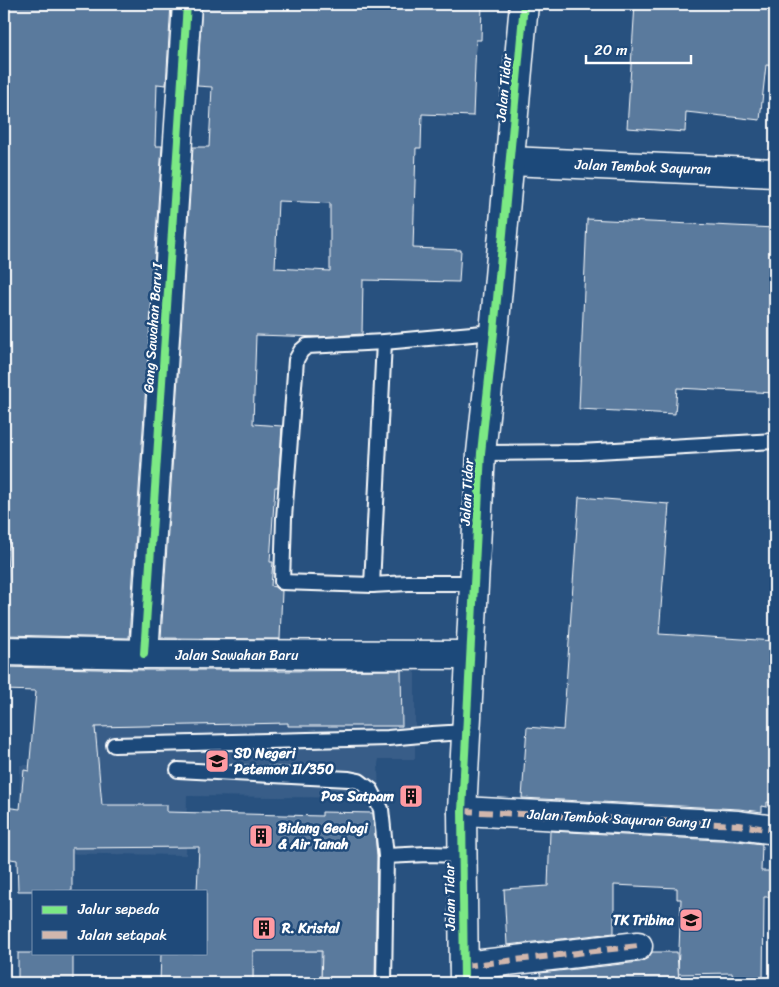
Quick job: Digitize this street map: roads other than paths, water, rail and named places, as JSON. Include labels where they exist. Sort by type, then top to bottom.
[{"type":"street","name":"Gang Sawahan Baru I","points":[[144,654],[187,4]]},
{"type":"street","name":"Jalan Tidar","points":[[464,975],[462,811],[481,453],[524,4]]},
{"type":"street","name":"Jalan Tembok Sayuran","points":[[510,162],[775,173]]},
{"type":"street","name":"Jalan Sawahan Baru","points":[[4,651],[144,654],[470,655]]},
{"type":"street","name":"Jalan Tembok Sayuran Gang II","points":[[462,811],[738,825],[775,830]]},
{"type":"street","points":[[464,975],[638,946]]},
{"type":"lane","points":[[474,583],[372,585],[282,582],[296,360],[301,351],[307,346],[384,342],[494,332]]},
{"type":"lane","points":[[372,585],[384,342]]},
{"type":"lane","points":[[481,453],[580,452],[775,441]]},
{"type":"lane","points":[[114,745],[388,738],[466,732]]},
{"type":"lane","points":[[178,770],[349,779],[359,781],[371,790],[381,809],[386,856],[384,983]]},
{"type":"lane","points":[[386,856],[427,854],[462,856]]},
{"type":"place","name":"SD Negeri Petemon II/350","points":[[217,761]]},
{"type":"place","name":"Pos Satpam","points":[[411,796]]},
{"type":"place","name":"Bidang Geologi & Air Tanah","points":[[261,836]]},
{"type":"place","name":"TK Tribina","points":[[691,920]]},
{"type":"place","name":"R. Kristal","points":[[264,928]]}]
